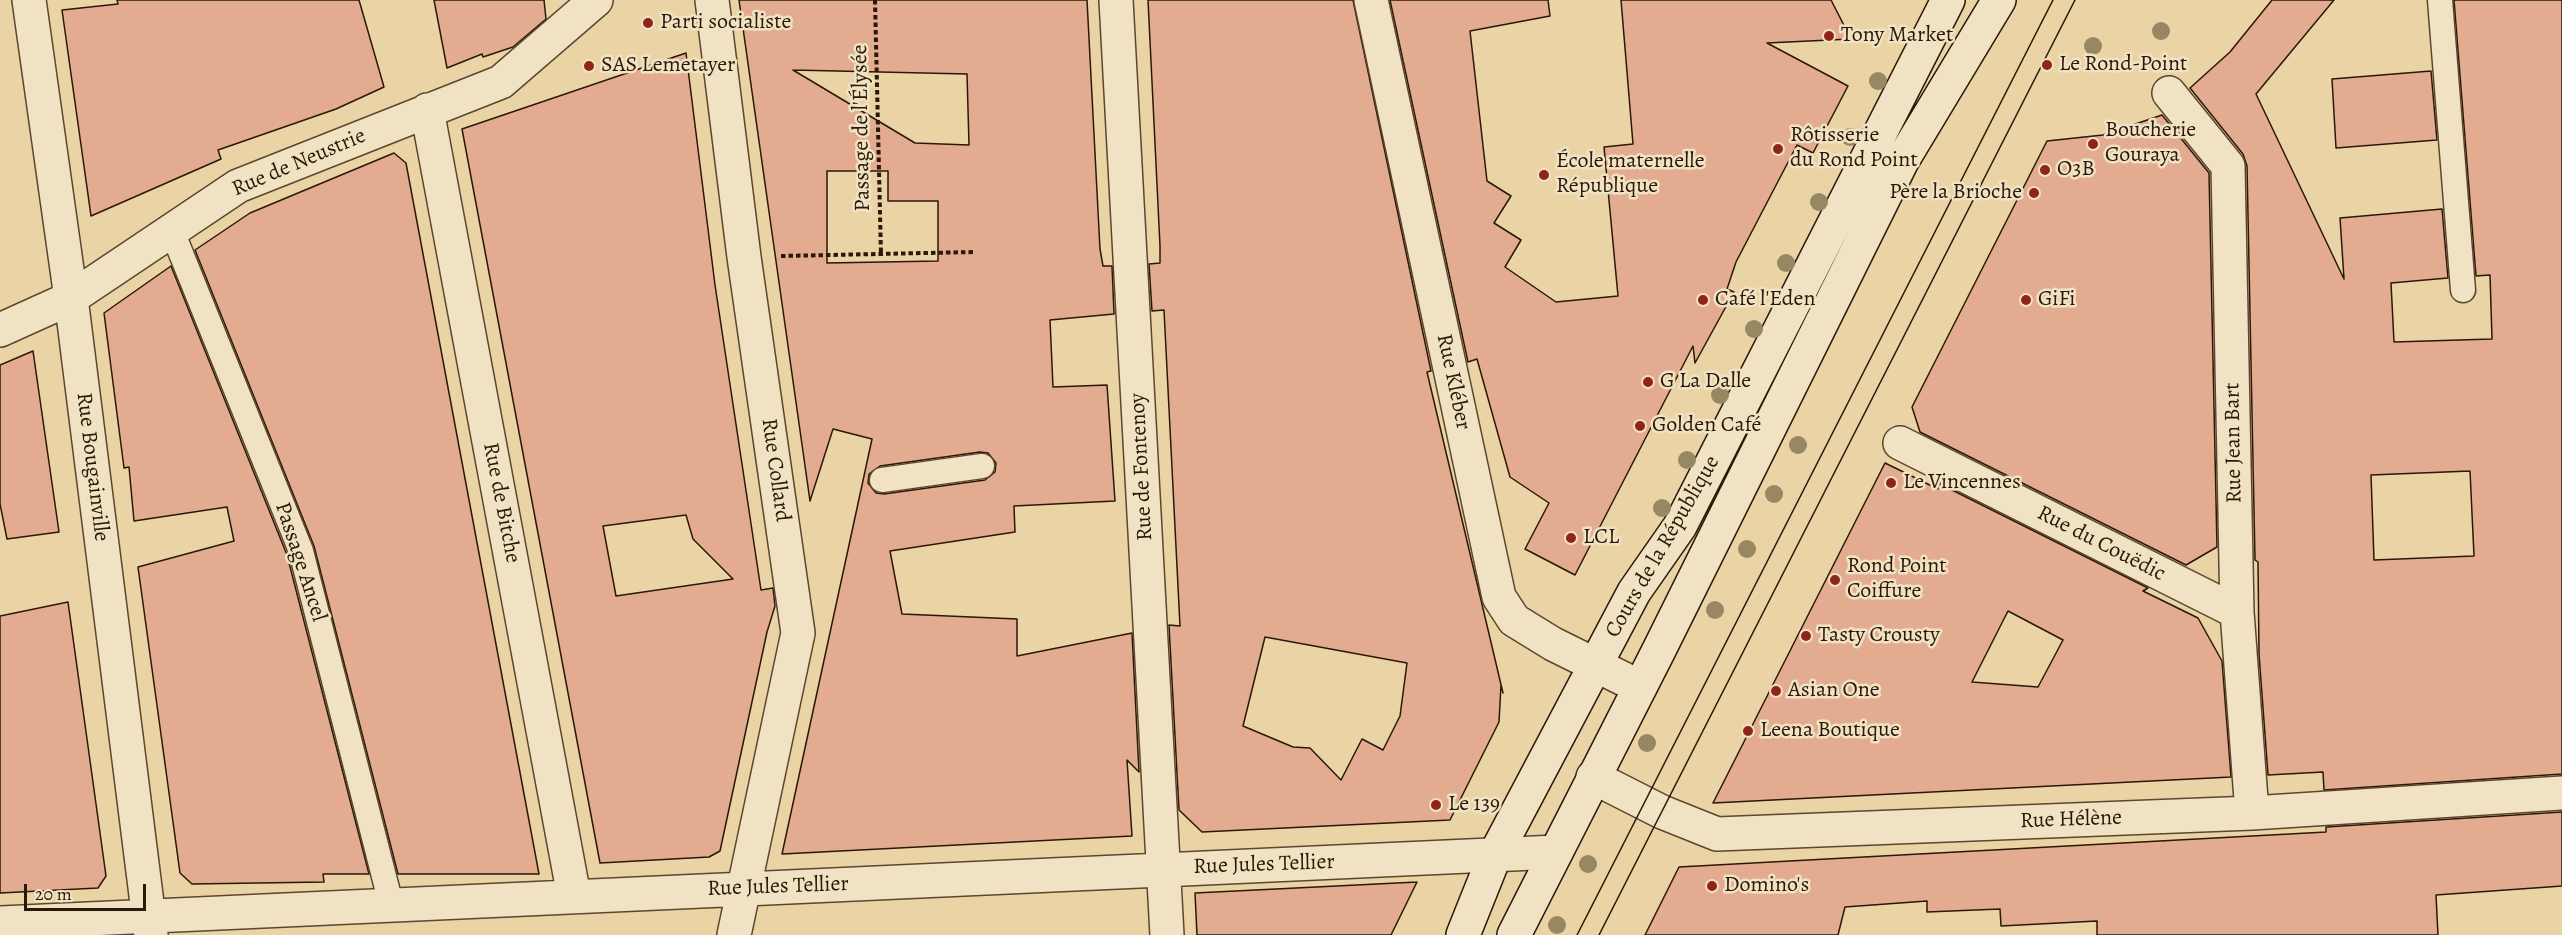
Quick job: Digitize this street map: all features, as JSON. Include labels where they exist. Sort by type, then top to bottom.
[{"type":"street","name":"Rue Bougainville","points":[[29,0],[71,298],[150,925]]},
{"type":"street","name":"Rue de Neustrie","points":[[0,330],[71,298],[238,186],[501,82],[596,0]]},
{"type":"street","name":"Rue Collard","points":[[712,0],[744,256],[798,633],[734,935]]},
{"type":"street","name":"Rue de Fontenoy","points":[[1116,0],[1167,935]]},
{"type":"street","name":"Rue Kléber","points":[[1371,0],[1499,597],[1514,620],[1552,644],[1640,687]]},
{"type":"street","name":"Cours de la République","points":[[1463,935],[1495,855],[1634,592],[1680,526],[1948,0]]},
{"type":"street","name":"Cours de la République","points":[[1514,935],[1902,161],[1999,0]]},
{"type":"street","name":"Rue Jean Bart","points":[[2169,93],[2228,165],[2237,612],[2252,813]]},
{"type":"street","name":"Rue de Bitche","points":[[427,110],[574,896]]},
{"type":"street","name":"Rue du Couëdic","points":[[1900,443],[2237,612]]},
{"type":"street","name":"Rue Hélène","points":[[1593,777],[1662,812],[1717,834],[2252,813],[2562,793]]},
{"type":"street","name":"Rue Jules Tellier","points":[[0,923],[150,925],[391,904],[1556,852]]},
{"type":"lane","points":[[2440,0],[2463,290]]},
{"type":"lane","name":"Passage Ancel","points":[[172,231],[301,551],[391,904]]},
{"type":"lane","points":[[882,480],[982,466]]},
{"type":"path","name":"Passage de l'Élysée","points":[[875,0],[881,255]]},
{"type":"path","points":[[744,256],[975,252]]},
{"type":"building","points":[[117,0],[359,0],[384,87],[336,109],[218,150],[221,159],[91,216],[62,10],[118,4]]},
{"type":"building","points":[[434,0],[544,0],[546,19],[513,47],[483,57],[482,54],[447,68]]},
{"type":"building","points":[[739,0],[1087,0],[1100,249],[1103,266],[1112,266],[1114,314],[1050,320],[1053,387],[1107,385],[1115,501],[1014,506],[1015,532],[890,551],[902,614],[1017,619],[1017,656],[1132,633],[1139,772],[1127,760],[1132,836],[782,854],[872,439],[833,429],[810,501]],"holes":[[[793,70],[967,74],[969,145],[915,143]],[[827,171],[888,171],[888,201],[938,201],[938,261],[827,263]],[[980,452],[988,453],[996,463],[995,472],[985,480],[884,494],[876,493],[868,483],[869,474],[880,466]]]},
{"type":"building","points":[[1148,0],[1353,0],[1431,371],[1427,372],[1503,693],[1501,685],[1499,722],[1450,820],[1202,832],[1179,810],[1169,625],[1180,626],[1164,310],[1152,311],[1149,264],[1160,263]],"holes":[[[1265,637],[1407,663],[1400,716],[1383,750],[1362,739],[1341,780],[1310,748],[1293,747],[1243,726]]]},
{"type":"building","points":[[1390,0],[1548,0],[1550,16],[1470,31],[1487,181],[1511,196],[1494,223],[1521,240],[1505,267],[1556,302],[1618,296],[1604,147],[1633,144],[1621,0],[1831,0],[1851,39],[1767,43],[1848,86],[1813,153],[1797,145],[1736,262],[1727,289],[1734,292],[1695,363],[1693,346],[1575,575],[1525,549],[1549,503],[1510,477],[1477,359],[1468,362]]},
{"type":"building","points":[[2272,0],[2334,0],[2256,94],[2344,279],[2340,218],[2442,209],[2448,278],[2391,283],[2394,342],[2492,339],[2490,275],[2476,276],[2454,0],[2562,0],[2562,774],[2324,790],[2323,772],[2268,775],[2259,654],[2258,562],[2255,560],[2247,166],[2243,154],[2190,88],[2230,52]],"holes":[[[2470,471],[2474,556],[2374,560],[2371,475]]]},
{"type":"building","points":[[686,53],[715,285],[761,590],[773,588],[775,606],[767,632],[720,851],[709,857],[600,863],[462,129]],"holes":[[[686,515],[693,539],[733,579],[616,596],[603,526]]]},
{"type":"building","points":[[2431,71],[2437,140],[2336,148],[2332,79]]},
{"type":"building","points":[[2162,115],[2209,173],[2217,547],[2186,565],[1920,432],[1912,407],[2047,141],[2103,135]]},
{"type":"building","points":[[394,153],[406,163],[539,874],[398,874],[314,546],[195,250],[250,213]]},
{"type":"building","points":[[171,266],[287,555],[369,874],[323,874],[324,882],[192,884],[180,873],[138,567],[234,541],[227,507],[134,521],[129,467],[124,468],[104,313]]},
{"type":"building","points":[[33,351],[59,532],[7,539],[0,504],[0,365]]},
{"type":"building","points":[[1885,463],[1938,489],[1936,482],[2148,588],[2143,591],[2198,618],[2222,661],[2231,777],[1713,803]],"holes":[[[2008,611],[2063,640],[2038,687],[1972,682]]]},
{"type":"building","points":[[68,602],[106,876],[98,888],[0,893],[0,616]]},
{"type":"building","points":[[2562,812],[2562,886],[2436,895],[2438,935],[2097,935],[2097,921],[2001,926],[2000,909],[1927,912],[1927,901],[1845,907],[1838,935],[1645,935],[1679,867],[2326,832],[2326,827]]},
{"type":"building","points":[[1417,882],[1391,935],[1197,935],[1195,893]]},
{"type":"tram line","points":[[1577,935],[2053,0]]},
{"type":"tram line","points":[[1599,935],[2075,0]]},
{"type":"place","name":"Parti socialiste","points":[[648,23]]},
{"type":"place","name":"Tony Market","points":[[1829,36]]},
{"type":"place","name":"Le Rond-Point","points":[[2047,65]]},
{"type":"place","name":"SAS Lemetayer","points":[[589,66]]},
{"type":"place","name":"Boucherie Gouraya","points":[[2093,144]]},
{"type":"place","name":"Rôtisserie du Rond Point","points":[[1778,149]]},
{"type":"place","name":"O3B","points":[[2045,170]]},
{"type":"place","name":"École maternelle République","points":[[1544,175]]},
{"type":"place","name":"Père la Brioche","points":[[2034,193]]},
{"type":"place","name":"Café l'Eden","points":[[1703,300]]},
{"type":"place","name":"GiFi","points":[[2026,300]]},
{"type":"place","name":"G La Dalle","points":[[1648,382]]},
{"type":"place","name":"Golden Café","points":[[1640,426]]},
{"type":"place","name":"Le Vincennes","points":[[1891,483]]},
{"type":"place","name":"LCL","points":[[1571,538]]},
{"type":"place","name":"Rond Point Coiffure","points":[[1835,580]]},
{"type":"place","name":"Tasty Crousty","points":[[1806,636]]},
{"type":"place","name":"Asian One","points":[[1776,691]]},
{"type":"place","name":"Leena Boutique","points":[[1748,731]]},
{"type":"place","name":"Le 139","points":[[1436,805]]},
{"type":"place","name":"Domino's","points":[[1712,886]]}]
